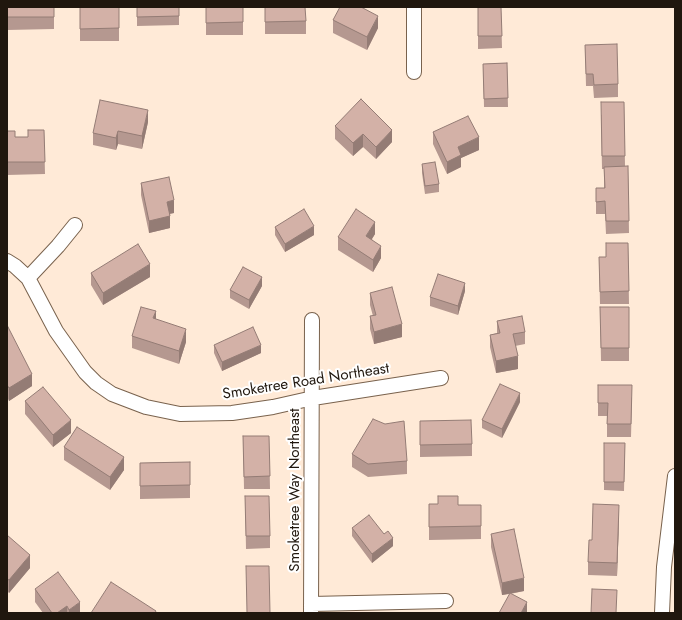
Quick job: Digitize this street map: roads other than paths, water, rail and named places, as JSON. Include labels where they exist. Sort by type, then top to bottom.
[{"type":"street","points":[[414,7],[414,72]]},
{"type":"street","points":[[28,278],[58,246],[75,225]]},
{"type":"street","name":"Smoketree Road Northeast","points":[[7,261],[28,278],[56,331],[85,372],[96,383],[112,394],[128,402],[146,407],[180,414],[232,413],[273,407],[313,398],[441,378]]},
{"type":"street","name":"Smoketree Way Northeast","points":[[311,608],[313,398],[312,320]]},
{"type":"street","points":[[662,613],[664,567],[675,476]]},
{"type":"street","points":[[311,608],[446,601]]}]
